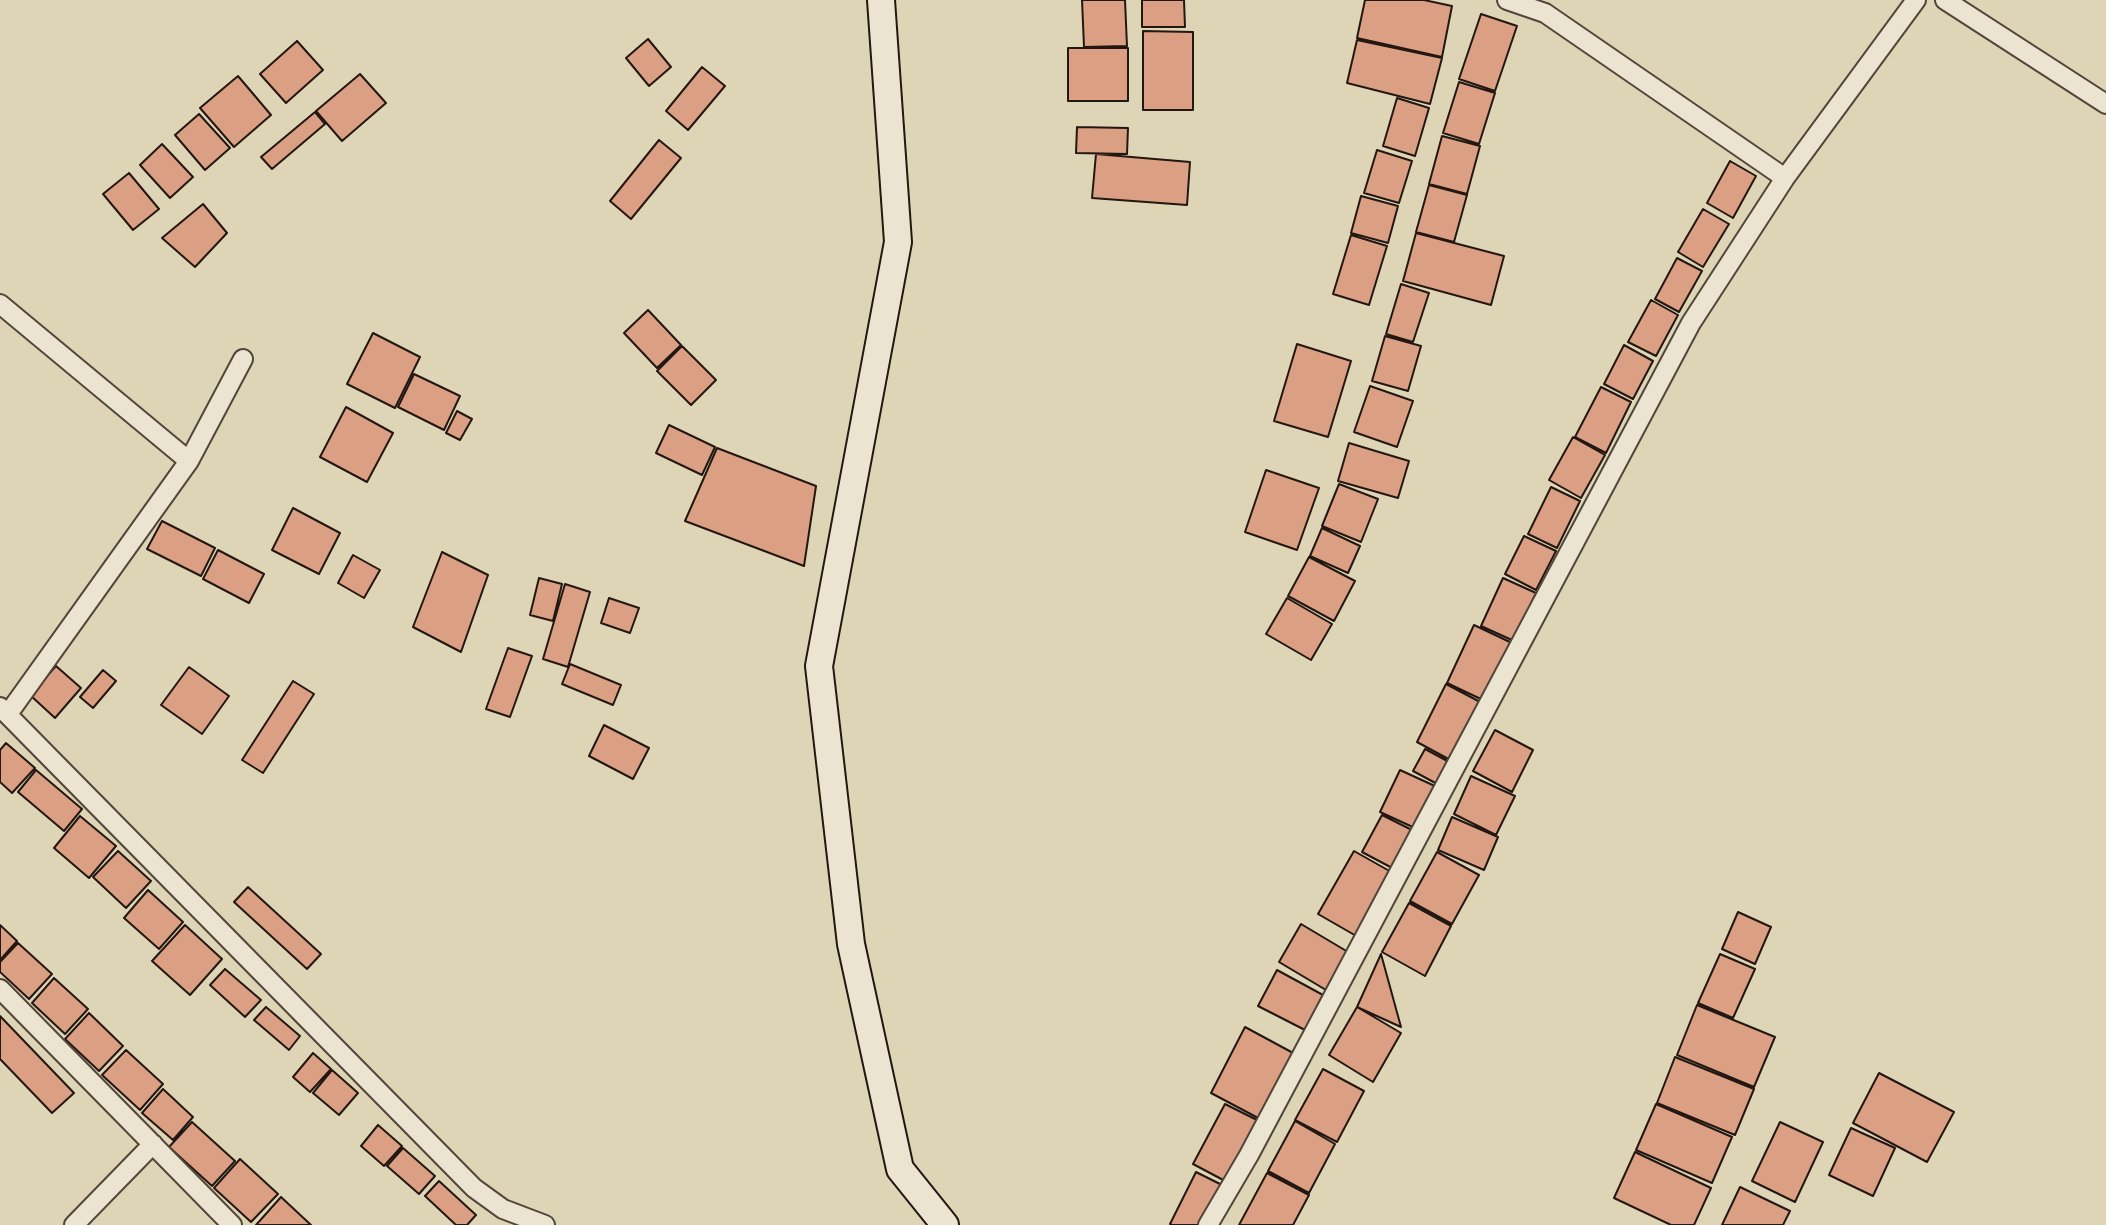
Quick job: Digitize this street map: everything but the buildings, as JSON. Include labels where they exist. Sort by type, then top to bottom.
[{"type":"street","points":[[881,0],[898,242],[819,666],[851,944],[900,1169],[945,1225]]},
{"type":"street","points":[[1507,0],[1545,13],[1785,178]]},
{"type":"street","points":[[1208,1225],[1249,1155],[1691,323],[1785,178],[1916,0]]},
{"type":"street","points":[[1945,0],[2106,104]]},
{"type":"street","points":[[0,304],[189,461]]},
{"type":"street","points":[[243,359],[189,461],[4,711],[474,1188],[503,1209],[545,1225]]},
{"type":"street","points":[[0,989],[232,1225]]},
{"type":"street","points":[[74,1225],[153,1144]]}]
